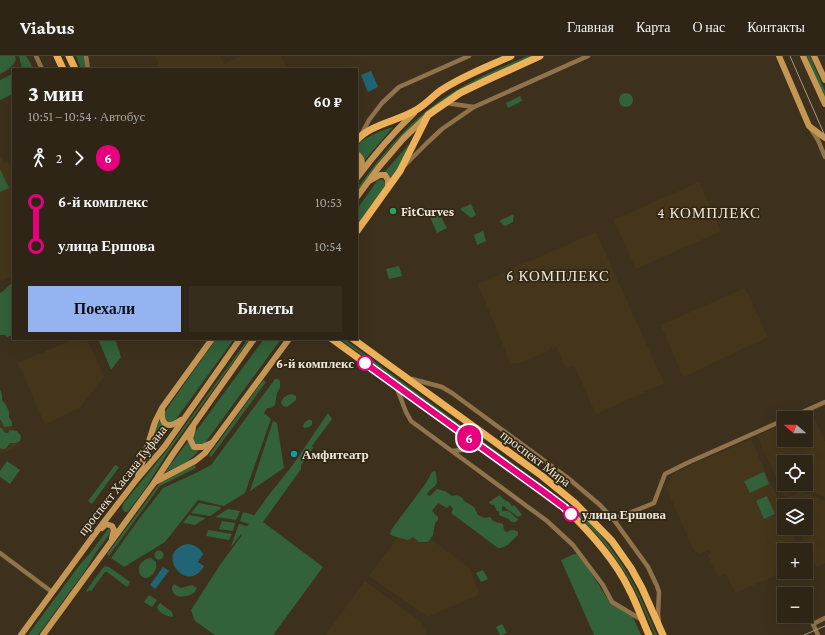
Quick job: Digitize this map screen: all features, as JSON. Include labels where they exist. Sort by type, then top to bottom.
[{"type":"main road","points":[[57,56],[63,68]]},
{"type":"main road","points":[[69,56],[75,68]]},
{"type":"main road","points":[[358,177],[370,160],[394,132],[416,110],[460,79],[511,56]]},
{"type":"main road","points":[[358,196],[379,167],[403,139],[428,115],[460,94],[540,56]]},
{"type":"main road","points":[[779,56],[809,126],[825,138]]},
{"type":"main road","points":[[803,56],[825,104]]},
{"type":"main road","points":[[814,56],[825,80]]},
{"type":"main road","points":[[359,138],[369,131],[416,110]]},
{"type":"main road","points":[[358,230],[400,171],[428,115]]},
{"type":"main road","points":[[358,155],[361,158],[362,163],[358,177]]},
{"type":"main road","points":[[368,182],[380,175],[385,175],[388,180],[388,188]]},
{"type":"main road","points":[[137,479],[155,422],[162,408],[211,340]]},
{"type":"main road","name":"проспект Хасана Туфана","points":[[21,635],[97,531],[137,479],[165,446],[239,340]]},
{"type":"main road","name":"проспект Хасана Туфана","points":[[43,635],[112,542],[253,340]]},
{"type":"main road","points":[[154,483],[195,461],[206,453],[289,340]]},
{"type":"main road","name":"проспект Мира","points":[[333,340],[564,507],[603,549],[616,567],[629,589],[649,635]]},
{"type":"main road","name":"проспект Мира","points":[[354,340],[542,476],[575,502],[612,541],[631,568],[662,632]]},
{"type":"main road","points":[[162,408],[163,422],[167,425],[174,425],[185,417]]},
{"type":"main road","points":[[194,424],[190,439],[194,446],[202,447],[214,442]]},
{"type":"main road","points":[[97,531],[106,524],[112,526],[114,530],[112,542]]},
{"type":"street","points":[[36,56],[42,68]]},
{"type":"street","points":[[86,56],[88,68]]},
{"type":"street","points":[[359,138],[369,120],[382,103],[399,87],[469,56]]},
{"type":"street","points":[[400,171],[442,129],[474,107],[588,56]]},
{"type":"street","points":[[446,103],[474,107]]},
{"type":"street","points":[[809,126],[818,140],[825,157]]},
{"type":"street","points":[[400,374],[418,381],[442,387],[452,393],[568,478],[600,505],[614,520],[648,567],[659,592],[658,614],[662,632]]},
{"type":"street","points":[[396,386],[411,421],[547,521],[573,545],[603,585],[612,602],[642,620]]},
{"type":"street","points":[[805,411],[825,402]]},
{"type":"street","points":[[614,520],[654,503],[665,474],[777,423]]},
{"type":"street","points":[[452,451],[483,448]]},
{"type":"street","points":[[0,553],[52,592]]},
{"type":"street","points":[[818,635],[813,624],[825,618]]},
{"type":"shaded area","points":[[155,56],[220,56],[224,64],[241,56],[281,56],[287,68],[160,68]]},
{"type":"shaded area","points":[[1,157],[4,163],[8,161],[12,170],[12,276],[0,282]]},
{"type":"shaded area","points":[[699,182],[721,231],[636,269],[614,220]]},
{"type":"shaded area","points":[[596,232],[664,383],[596,414],[574,365],[566,368],[556,346],[553,349],[551,347],[548,351],[519,364],[514,363],[511,365],[478,284]]},
{"type":"shaded area","points":[[745,288],[768,337],[683,377],[661,325]]},
{"type":"shaded area","points":[[72,340],[87,340],[104,376],[80,408],[45,424],[18,363]]},
{"type":"shaded area","points":[[0,399],[20,445],[0,454]]},
{"type":"shaded area","points":[[813,414],[825,442],[825,497],[811,491],[813,491],[813,455],[777,455],[777,480],[757,436],[777,427],[777,447],[813,447]]},
{"type":"shaded area","points":[[751,439],[778,499],[777,535],[793,535],[797,543],[777,543],[777,575],[735,593],[726,574],[718,577],[708,555],[711,553],[709,550],[699,554],[694,551],[666,487],[672,474]]},
{"type":"shaded area","points":[[782,491],[798,491],[785,497]]},
{"type":"shaded area","points":[[801,491],[825,501],[825,563],[816,567],[813,560],[813,543],[805,543],[801,535],[813,535],[813,499],[785,498]]},
{"type":"shaded area","points":[[409,522],[469,568],[480,594],[428,617],[369,576]]},
{"type":"shaded area","points":[[365,581],[421,622],[427,635],[326,635]]},
{"type":"green space","points":[[0,56],[15,56],[16,60],[5,72],[0,74]]},
{"type":"green space","points":[[19,56],[26,56],[32,68],[22,68]]},
{"type":"green space","points":[[76,56],[85,56],[86,68],[81,68]]},
{"type":"green space","points":[[527,56],[533,56],[422,118],[388,151],[358,191],[358,188],[389,147],[426,111],[464,86],[490,72]]},
{"type":"green space","points":[[807,56],[810,56],[825,91],[825,100]]},
{"type":"green space","points":[[12,74],[12,94],[0,100],[0,80]]},
{"type":"green space","points":[[626,93],[631,95],[633,100],[631,105],[626,107],[621,105],[619,100],[621,95]]},
{"type":"green space","points":[[520,96],[522,101],[508,108],[506,103]]},
{"type":"green space","points":[[393,127],[364,161],[358,153],[358,147],[365,139]]},
{"type":"green space","points":[[409,144],[399,170],[391,182],[383,174]]},
{"type":"green space","points":[[0,169],[9,188],[0,192]]},
{"type":"green space","points":[[382,179],[386,185],[358,226],[358,208],[377,181]]},
{"type":"green space","points":[[471,204],[476,215],[471,218],[460,209]]},
{"type":"green space","points":[[439,213],[447,228],[437,233],[430,217]]},
{"type":"green space","points":[[514,214],[513,222],[505,226],[499,221]]},
{"type":"green space","points":[[483,231],[486,241],[477,245],[474,235]]},
{"type":"green space","points":[[399,266],[402,276],[389,279],[386,269]]},
{"type":"green space","points":[[12,284],[12,335],[7,337],[5,335],[0,335],[0,293]]},
{"type":"green space","points":[[115,340],[121,357],[111,370],[99,341]]},
{"type":"green space","points":[[215,340],[233,340],[174,422],[166,421],[164,413]]},
{"type":"green space","points":[[247,340],[249,340],[168,452],[145,489],[129,510],[125,512],[122,509],[123,504],[167,450]]},
{"type":"green space","points":[[263,340],[280,340],[205,443],[196,445],[193,441],[193,435]]},
{"type":"green space","points":[[341,340],[345,340],[583,516],[598,532],[623,566],[640,597],[657,635],[655,635],[632,584],[618,561],[592,530],[563,502]]},
{"type":"green space","points":[[275,379],[280,381],[280,388],[277,393],[275,405],[271,408],[267,408],[264,413],[271,419],[245,493],[224,506],[198,500],[165,542],[124,567],[111,558],[163,488],[211,465]]},
{"type":"green space","points":[[263,380],[266,382],[211,457],[209,455]]},
{"type":"green space","points":[[0,390],[2,400],[8,410],[9,417],[12,422],[12,426],[5,427],[0,419]]},
{"type":"green space","points":[[292,394],[296,396],[296,400],[287,407],[283,406],[281,403],[282,399]]},
{"type":"green space","points":[[328,413],[332,419],[312,446],[313,448],[301,465],[301,469],[263,522],[323,567],[273,635],[215,635],[195,621],[191,610],[220,565],[242,535],[241,534],[231,546],[239,524],[247,526],[249,524],[240,521],[243,512],[254,515],[253,517],[292,466]]},
{"type":"green space","points":[[159,420],[162,424],[170,427],[147,459],[156,426]]},
{"type":"green space","points":[[308,420],[312,421],[312,425],[304,428],[304,423]]},
{"type":"green space","points":[[273,421],[277,423],[284,468],[250,491]]},
{"type":"green space","points":[[0,428],[2,428],[5,433],[8,433],[10,430],[17,431],[21,436],[20,441],[10,443],[5,449],[0,448]]},
{"type":"green space","points":[[188,441],[192,448],[199,450],[188,460],[166,472],[166,471]]},
{"type":"green space","points":[[7,461],[20,470],[10,484],[0,477],[0,471]]},
{"type":"green space","points":[[115,465],[119,467],[92,504],[88,501]]},
{"type":"green space","points":[[195,465],[196,468],[160,486],[109,556],[107,554],[159,484],[163,480]]},
{"type":"green space","points":[[435,471],[437,477],[436,484],[427,495],[430,496],[437,489],[445,491],[452,496],[459,496],[474,507],[478,515],[485,518],[490,517],[493,521],[503,524],[506,532],[514,530],[518,532],[518,535],[506,545],[498,548],[451,513],[453,509],[450,505],[447,508],[438,503],[432,511],[438,517],[438,520],[435,523],[433,535],[428,542],[419,542],[413,537],[408,540],[390,534],[391,530],[426,483],[432,472]]},
{"type":"green space","points":[[764,472],[769,484],[750,493],[744,481]]},
{"type":"green space","points":[[500,495],[512,506],[514,505],[522,515],[518,517],[504,506],[502,507],[502,511],[510,512],[518,519],[515,522],[511,522],[509,519],[499,515],[499,511],[497,511],[494,505],[490,504],[489,502]]},
{"type":"green space","points":[[767,496],[775,514],[764,519],[756,501]]},
{"type":"green space","points":[[199,503],[221,507],[210,516],[191,513]]},
{"type":"green space","points":[[228,509],[240,511],[236,520],[215,517]]},
{"type":"green space","points":[[189,515],[206,518],[195,525],[183,523]]},
{"type":"green space","points":[[222,521],[235,523],[233,531],[219,529]]},
{"type":"green space","points":[[108,529],[110,529],[111,532],[85,571],[38,635],[28,635],[78,567]]},
{"type":"green space","points":[[208,530],[232,534],[229,540],[206,536]]},
{"type":"green space","points":[[159,550],[164,555],[159,560],[154,555]]},
{"type":"green space","points":[[574,554],[580,555],[610,603],[633,617],[641,635],[594,635],[561,560]]},
{"type":"green space","points":[[151,558],[156,562],[156,570],[153,574],[144,578],[139,572],[139,568],[145,560]]},
{"type":"green space","points":[[105,566],[109,567],[130,582],[127,587],[105,572],[91,591],[86,591],[102,569]]},
{"type":"green space","points":[[483,570],[488,579],[481,582],[476,573]]},
{"type":"green space","points":[[174,584],[181,588],[192,585],[197,588],[188,596],[179,596],[173,591],[172,587]]},
{"type":"green space","points":[[149,595],[157,600],[152,607],[144,602]]},
{"type":"green space","points":[[160,603],[172,612],[173,617],[160,611],[157,607]]},
{"type":"green space","points":[[502,624],[507,633],[500,635],[496,627]]},
{"type":"water","points":[[371,71],[378,87],[368,92],[361,75]]},
{"type":"water","points":[[188,544],[197,547],[202,552],[203,554],[198,562],[204,566],[197,574],[189,576],[182,574],[176,569],[173,562],[173,554],[178,548]]},
{"type":"water","points":[[163,567],[169,571],[155,589],[150,585]]},
{"type":"tram line","points":[[790,56],[825,136]]},
{"type":"tram line","points":[[804,635],[825,626]]},
{"type":"bus line","name":"6","points":[[365,363],[541,490],[571,514]]},
{"type":"place","name":"FitCurves","points":[[393,211]]},
{"type":"place","name":"6-й комплекс","points":[[365,363]]},
{"type":"place","name":"Амфитеатр","points":[[294,454]]},
{"type":"place","name":"улица Ершова","points":[[571,514]]},
{"type":"district","name":"4 КОМПЛЕКС","points":[[709,213]]},
{"type":"district","name":"6 КОМПЛЕКС","points":[[558,276]]}]
